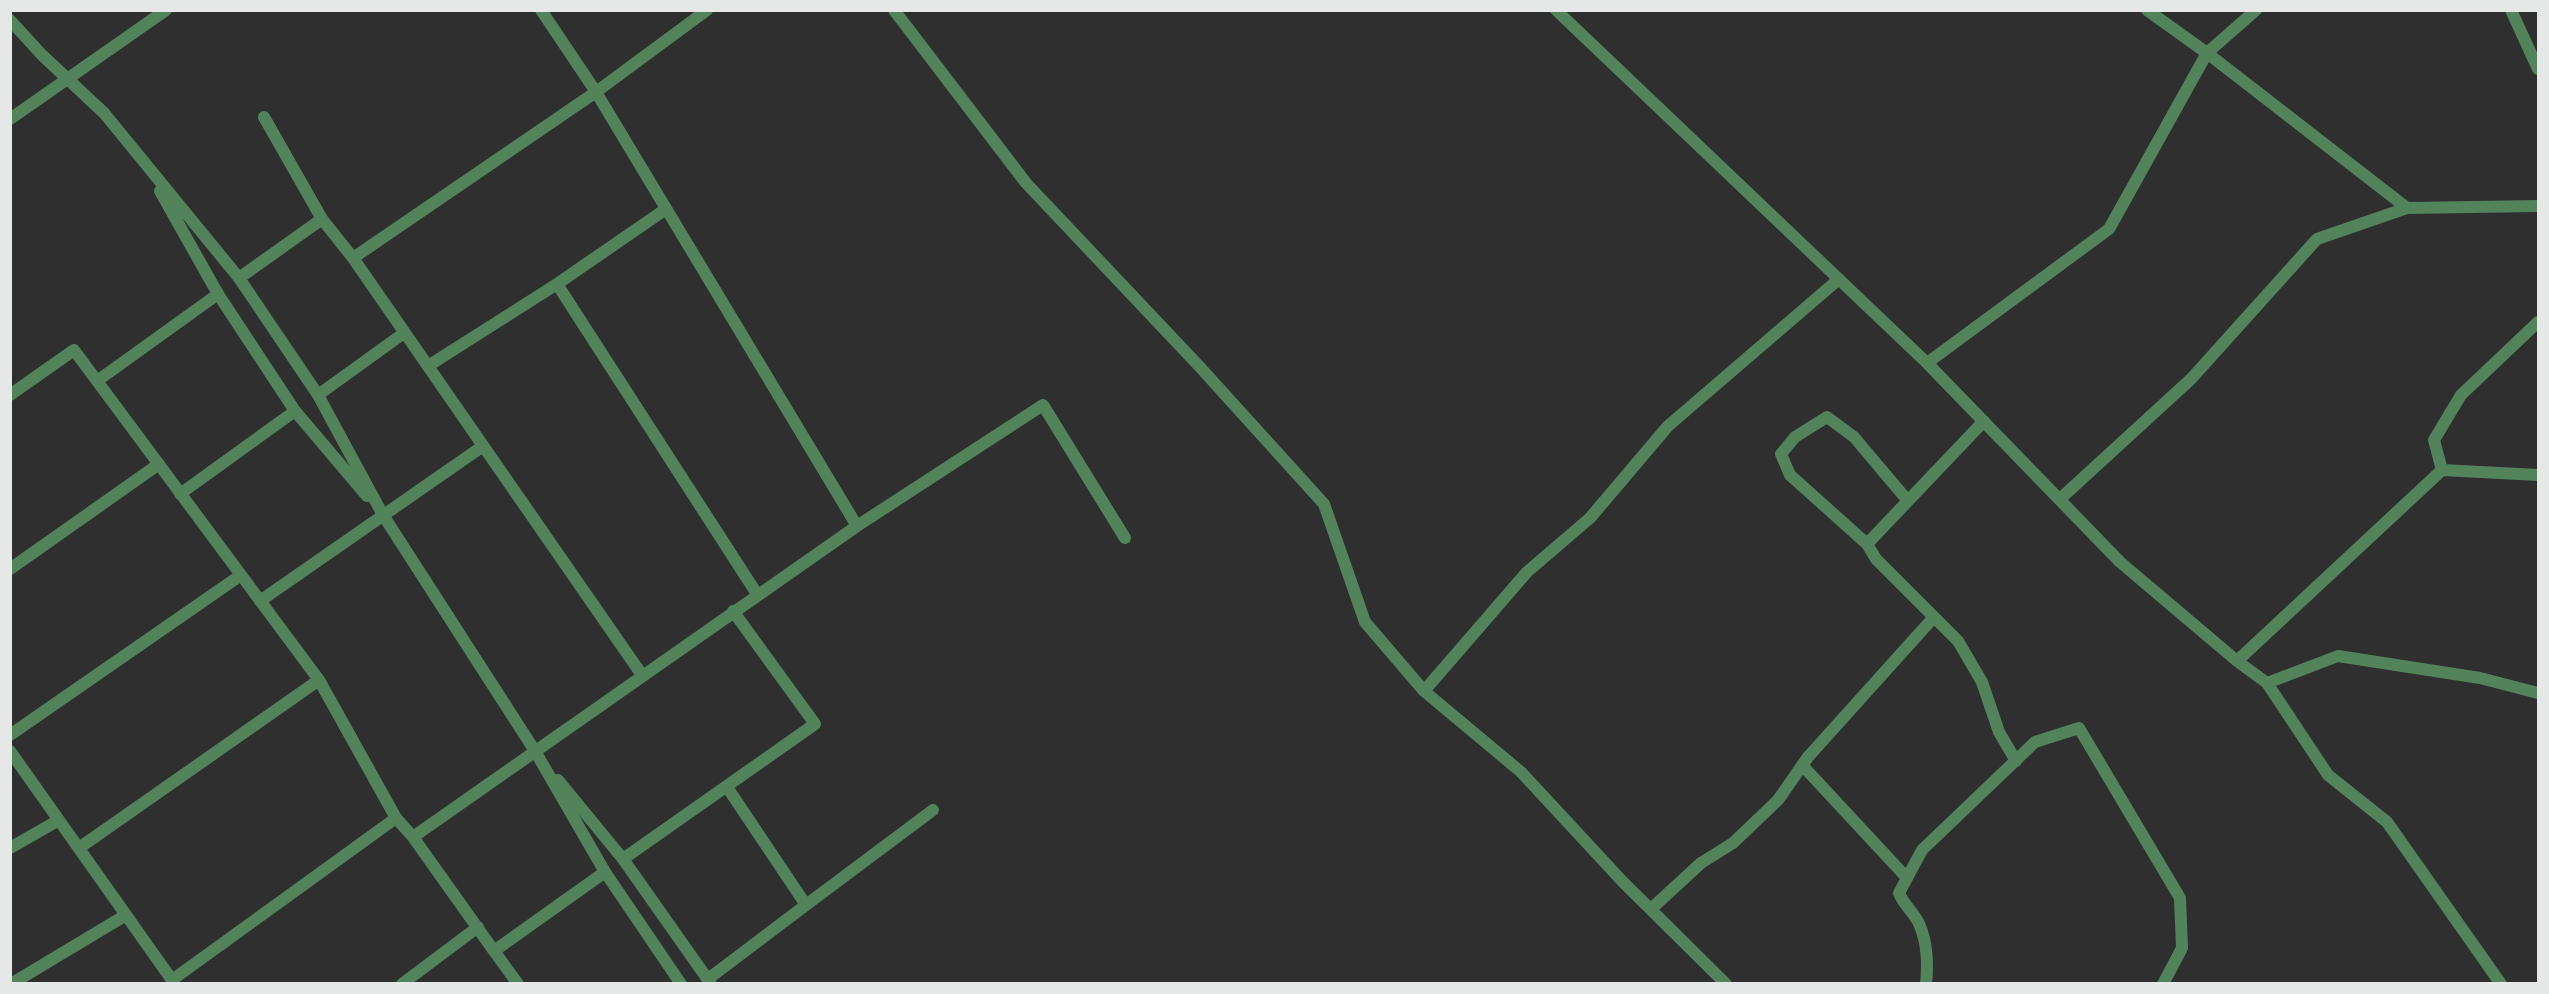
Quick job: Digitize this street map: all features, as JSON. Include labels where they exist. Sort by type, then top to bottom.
[{"type":"street","points":[[10,119],[166,10]]},
{"type":"street","points":[[541,10],[596,92],[857,526]]},
{"type":"street","points":[[353,258],[596,92],[707,10]]},
{"type":"street","points":[[894,10],[1026,183],[1199,366],[1324,504],[1365,622],[1424,691],[1521,772],[1726,984]]},
{"type":"street","points":[[1556,10],[1928,363],[2121,562],[2237,661],[2267,683],[2328,775],[2387,822],[2501,984]]},
{"type":"street","points":[[2147,10],[2208,53],[2407,208]]},
{"type":"street","points":[[1928,363],[2109,229],[2208,53],[2256,10]]},
{"type":"street","points":[[2511,10],[2538,69]]},
{"type":"street","points":[[10,20],[104,113],[239,279],[318,395],[383,515],[535,751],[604,872],[681,984]]},
{"type":"street","points":[[264,117],[322,219],[353,258],[642,675]]},
{"type":"street","points":[[144,161],[218,294],[295,411],[383,515]]},
{"type":"street","points":[[2060,499],[2191,380],[2317,238],[2407,208],[2538,206]]},
{"type":"street","points":[[428,366],[556,284],[666,209]]},
{"type":"street","points":[[239,279],[322,219]]},
{"type":"street","points":[[1424,691],[1527,572],[1590,518],[1668,426],[1839,279]]},
{"type":"street","points":[[556,284],[757,594]]},
{"type":"street","points":[[97,381],[218,294]]},
{"type":"street","points":[[2442,470],[2434,440],[2461,395],[2538,322]]},
{"type":"street","points":[[318,395],[404,333]]},
{"type":"street","points":[[10,395],[74,350],[319,680],[396,818],[518,984]]},
{"type":"street","points":[[412,837],[757,594],[1043,405],[1125,538]]},
{"type":"street","points":[[180,494],[295,411]]},
{"type":"street","points":[[1908,501],[1854,437],[1827,417],[1795,436],[1781,454],[1790,475],[1868,544],[1876,559],[1958,641],[1983,682],[1999,732],[2016,761]]},
{"type":"street","points":[[1868,544],[1984,421]]},
{"type":"street","points":[[260,601],[483,446]]},
{"type":"street","points":[[10,569],[159,464]]},
{"type":"street","points":[[2237,661],[2442,470],[2538,476]]},
{"type":"street","points":[[10,735],[241,575]]},
{"type":"street","points":[[623,859],[815,724],[733,611]]},
{"type":"street","points":[[1651,909],[1701,863],[1733,843],[1778,800],[1802,765],[1934,617]]},
{"type":"street","points":[[2267,683],[2338,656],[2480,678],[2538,693]]},
{"type":"street","points":[[79,848],[319,680]]},
{"type":"street","points":[[1926,984],[1928,966],[1920,924],[1903,903],[1899,893],[1922,850],[2035,742],[2079,728],[2180,898],[2182,948],[2163,984]]},
{"type":"street","points":[[10,751],[173,982],[396,818]]},
{"type":"street","points":[[535,751],[623,859],[710,981],[806,905],[933,810]]},
{"type":"street","points":[[1802,765],[1907,879]]},
{"type":"street","points":[[726,787],[806,905]]},
{"type":"street","points":[[10,848],[59,820]]},
{"type":"street","points":[[494,951],[604,872]]},
{"type":"street","points":[[11,984],[126,915]]},
{"type":"street","points":[[402,984],[478,927]]}]
